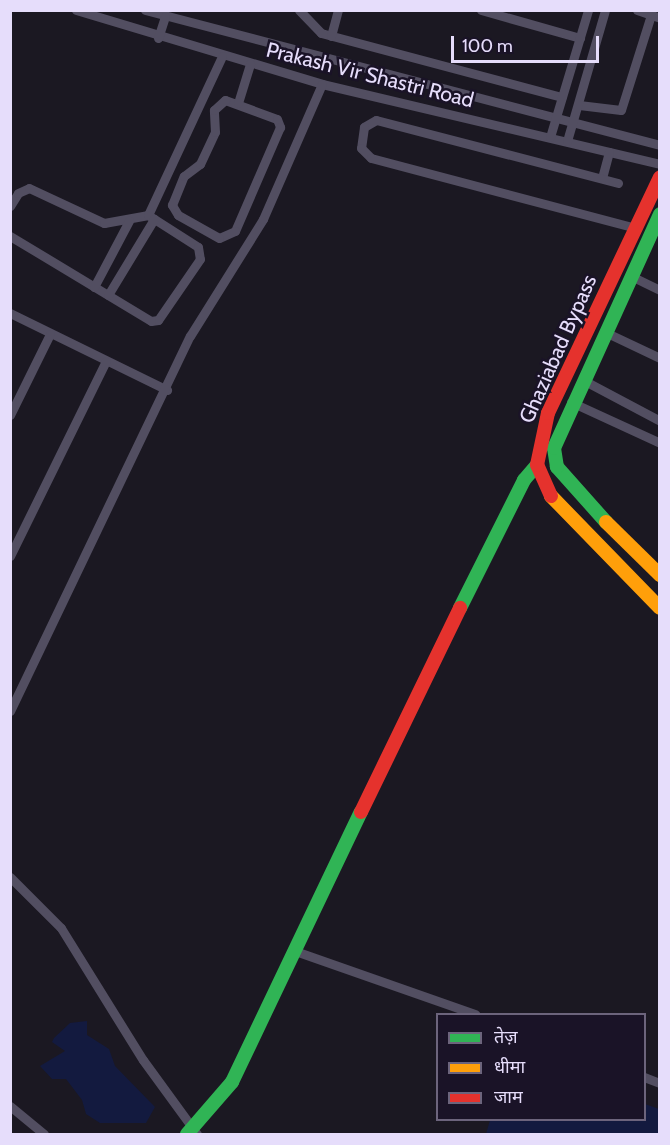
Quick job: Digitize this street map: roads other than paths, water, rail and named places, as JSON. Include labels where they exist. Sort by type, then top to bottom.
[{"type":"main road","name":"Ghaziabad Bypass","points":[[537,465],[548,413],[660,177]]},
{"type":"main road","name":"Ghaziabad Bypass","points":[[656,572],[575,491],[557,467],[555,440],[660,214]]},
{"type":"main road","points":[[537,465],[544,489],[659,606]]},
{"type":"main road","points":[[193,1133],[232,1082],[298,952],[402,722],[524,480],[537,465]]},
{"type":"main road","points":[[637,586],[656,572]]},
{"type":"street","name":"Prakash Vir Shastri Road","points":[[76,10],[158,39],[322,84],[660,164]]},
{"type":"street","points":[[299,10],[309,25],[331,36],[562,97]]},
{"type":"street","points":[[331,36],[338,10]]},
{"type":"street","points":[[481,10],[580,38]]},
{"type":"street","points":[[550,137],[588,10]]},
{"type":"street","points":[[567,141],[606,10]]},
{"type":"street","points":[[579,105],[621,110],[655,17],[637,10]]},
{"type":"street","name":"Prakash Vir Shastri Road","points":[[150,11],[660,146]]},
{"type":"street","points":[[158,39],[165,16]]},
{"type":"street","points":[[108,296],[151,217],[222,56]]},
{"type":"street","points":[[238,103],[250,64]]},
{"type":"street","points":[[10,711],[167,390],[190,336],[263,219],[322,84]]},
{"type":"street","points":[[225,100],[238,103],[276,119],[280,132],[235,231],[219,238],[178,215],[172,205],[184,176],[200,164],[215,132],[214,110],[225,100]]},
{"type":"street","points":[[618,183],[376,120],[366,122],[361,143],[362,152],[371,158],[636,228]]},
{"type":"street","points":[[602,178],[609,152]]},
{"type":"street","points":[[10,206],[18,193],[29,188],[94,221],[129,221]]},
{"type":"street","points":[[10,236],[108,296],[155,321],[200,259],[198,247],[151,217],[139,213],[129,221],[94,287]]},
{"type":"street","points":[[631,276],[660,290]]},
{"type":"street","points":[[10,313],[167,390]]},
{"type":"street","points":[[604,331],[660,358]]},
{"type":"street","points":[[10,415],[50,334]]},
{"type":"street","points":[[10,556],[106,361]]},
{"type":"street","points":[[582,379],[660,422]]},
{"type":"street","points":[[571,402],[660,443]]},
{"type":"street","points":[[10,877],[61,928],[142,1060],[193,1133]]},
{"type":"street","points":[[298,952],[472,1013]]},
{"type":"street","points":[[646,1077],[660,1083]]},
{"type":"street","points":[[10,1106],[44,1134]]},
{"type":"water","points":[[87,1021],[87,1035],[109,1049],[115,1066],[155,1107],[146,1123],[100,1123],[86,1114],[82,1100],[66,1079],[52,1079],[40,1066],[65,1051],[52,1042],[54,1038],[70,1023]]},
{"type":"water","points":[[646,1104],[659,1109],[659,1134],[486,1134],[490,1121],[646,1121]]}]
